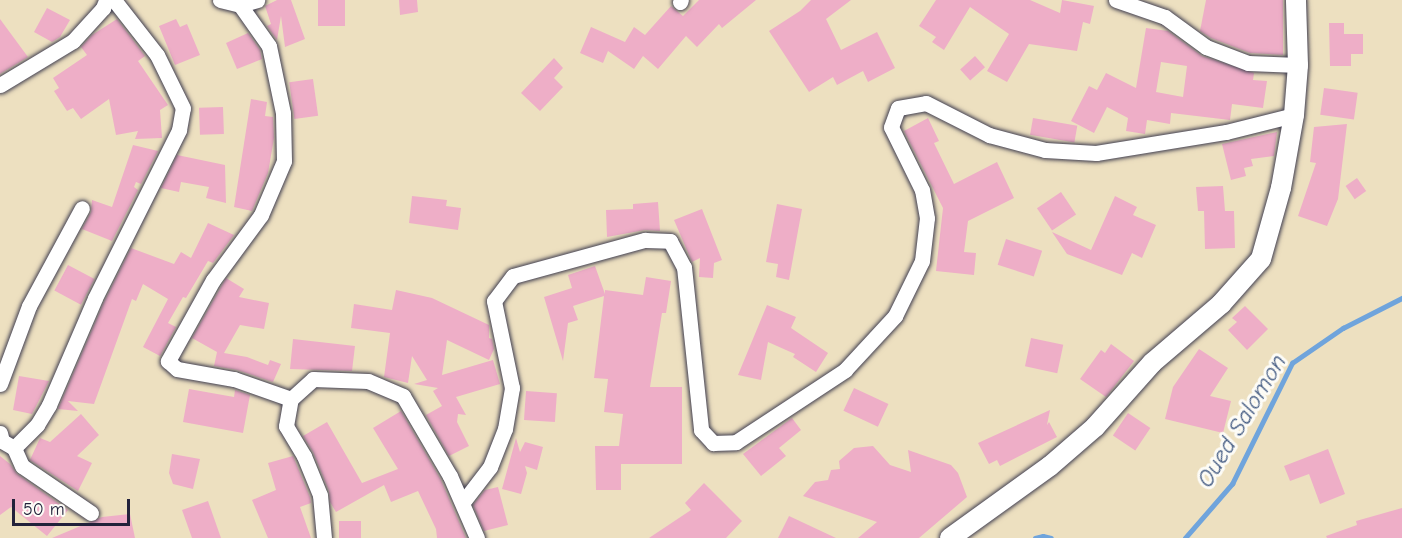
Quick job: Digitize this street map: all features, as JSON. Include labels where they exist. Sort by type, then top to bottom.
[{"type":"street","points":[[0,85],[74,41],[103,8],[106,0]]},
{"type":"street","points":[[14,448],[37,425],[49,405],[95,298],[179,130],[183,108],[157,55],[114,0]]},
{"type":"street","points":[[220,0],[240,5],[257,0]]},
{"type":"street","points":[[1116,0],[1166,17],[1206,47],[1248,63],[1298,65]]},
{"type":"street","points":[[950,538],[1050,466],[1095,427],[1152,363],[1221,304],[1261,258],[1281,188],[1294,115],[1298,65],[1296,0]]},
{"type":"street","points":[[240,5],[269,46],[283,113],[284,161],[261,214],[213,280],[168,361],[177,369],[234,379],[291,399]]},
{"type":"street","points":[[463,502],[490,467],[505,429],[512,388],[494,301],[513,276],[645,240],[670,241],[684,267],[701,430],[713,443],[736,442],[845,370],[895,316],[922,261],[927,218],[922,190],[891,128],[898,108],[926,103],[989,135],[1045,150],[1096,153],[1226,132],[1294,115]]},
{"type":"street","points":[[0,384],[29,306],[82,208]]},
{"type":"street","points":[[324,538],[320,495],[304,456],[286,426],[291,399],[313,379],[368,381],[403,396],[430,440],[463,502],[477,538]]},
{"type":"street","points":[[0,433],[3,441],[14,448],[22,466],[91,513]]},
{"type":"building","points":[[277,0],[291,0],[305,39],[285,47],[281,16],[277,40],[267,26],[271,24],[265,6]]},
{"type":"building","points":[[318,0],[345,0],[345,26],[318,26]]},
{"type":"building","points":[[399,0],[417,0],[418,12],[400,15]]},
{"type":"building","points":[[699,0],[756,0],[722,28],[719,24],[697,47],[686,36],[658,69],[643,56],[634,69],[608,51],[603,63],[580,53],[591,27],[625,42],[634,27],[645,35],[671,6],[683,16]]},
{"type":"building","points":[[811,0],[851,0],[826,19],[841,50],[877,32],[895,68],[868,82],[863,71],[837,85],[833,77],[809,92],[769,31],[800,11]]},
{"type":"building","points":[[936,0],[1030,0],[1060,13],[1062,0],[1094,6],[1090,24],[1083,22],[1077,51],[1029,44],[1007,82],[987,71],[1009,34],[970,7],[944,50],[932,42],[936,37],[919,26]]},
{"type":"building","points":[[1206,0],[1283,0],[1283,55],[1250,53],[1211,38],[1200,31]]},
{"type":"building","points":[[47,8],[70,20],[60,37],[52,42],[34,32]]},
{"type":"building","points":[[0,19],[28,57],[0,74]]},
{"type":"building","points":[[117,19],[145,56],[138,61],[168,105],[160,110],[162,138],[135,139],[138,131],[116,135],[109,99],[81,119],[73,108],[67,111],[54,91],[59,88],[53,78],[87,55],[81,47],[92,35]]},
{"type":"building","points":[[176,19],[180,27],[187,24],[200,55],[175,65],[159,26]]},
{"type":"building","points":[[1329,23],[1344,23],[1344,34],[1363,34],[1363,54],[1351,54],[1351,66],[1330,66]]},
{"type":"building","points":[[1146,28],[1168,31],[1202,56],[1254,73],[1253,80],[1267,81],[1263,108],[1232,104],[1230,120],[1171,113],[1170,124],[1147,120],[1145,134],[1126,131],[1128,118],[1107,107],[1094,133],[1071,121],[1089,86],[1097,90],[1106,73],[1136,88]],"holes":[[[1161,62],[1187,66],[1183,97],[1156,92]]]},
{"type":"building","points":[[248,33],[260,50],[262,59],[237,69],[226,43]]},
{"type":"building","points":[[975,56],[985,67],[970,81],[960,69]]},
{"type":"building","points":[[554,58],[563,68],[554,78],[563,87],[540,111],[521,93]]},
{"type":"building","points":[[313,79],[318,116],[294,119],[289,82]]},
{"type":"building","points":[[1324,88],[1358,93],[1354,119],[1320,115]]},
{"type":"building","points":[[251,99],[267,102],[265,116],[273,117],[274,138],[268,173],[252,211],[234,207]]},
{"type":"building","points":[[223,107],[224,134],[200,135],[199,108]]},
{"type":"building","points":[[928,118],[939,141],[934,143],[954,184],[997,162],[1014,198],[968,221],[964,252],[976,253],[974,275],[936,271],[943,208],[904,131]]},
{"type":"building","points":[[1033,118],[1077,126],[1074,143],[1030,135]]},
{"type":"building","points":[[1347,124],[1338,199],[1327,226],[1298,216],[1316,163],[1310,162],[1314,127]]},
{"type":"building","points":[[1277,132],[1274,156],[1251,159],[1253,166],[1244,168],[1246,176],[1231,180],[1222,144]]},
{"type":"building","points":[[133,145],[158,151],[141,184],[136,182],[134,187],[138,190],[112,241],[82,229],[91,212],[92,200],[112,207]]},
{"type":"building","points":[[177,155],[225,165],[226,203],[206,198],[209,187],[181,182],[179,192],[161,188]]},
{"type":"building","points":[[1357,178],[1366,191],[1355,199],[1346,186]]},
{"type":"building","points":[[1223,186],[1225,211],[1234,211],[1235,248],[1205,249],[1204,211],[1198,211],[1196,187]]},
{"type":"building","points":[[1061,192],[1076,214],[1052,231],[1037,208]]},
{"type":"building","points":[[412,196],[447,200],[446,206],[461,208],[458,230],[409,223]]},
{"type":"building","points":[[1115,196],[1137,207],[1133,215],[1156,225],[1142,258],[1132,253],[1122,275],[1067,254],[1052,232],[1091,250]]},
{"type":"building","points":[[658,202],[660,231],[645,230],[607,237],[606,210],[633,209],[633,204]]},
{"type":"building","points":[[777,204],[802,209],[789,280],[776,277],[778,264],[766,262]]},
{"type":"building","points":[[702,209],[722,260],[714,263],[713,278],[699,277],[700,258],[692,262],[674,220]]},
{"type":"building","points":[[208,223],[234,235],[213,263],[208,261],[186,298],[183,297],[168,323],[176,327],[160,356],[143,347],[168,299],[143,284],[136,301],[132,299],[94,404],[68,401],[78,411],[58,409],[104,302],[131,248],[174,264],[181,252],[191,258]]},
{"type":"building","points":[[1006,239],[1042,251],[1034,276],[998,265]]},
{"type":"building","points":[[68,265],[94,279],[81,305],[54,291]]},
{"type":"building","points":[[595,266],[605,294],[605,290],[643,295],[646,277],[671,281],[666,313],[662,313],[650,387],[682,387],[682,464],[621,464],[621,490],[596,490],[595,446],[619,446],[623,414],[604,412],[608,379],[594,378],[604,296],[573,306],[578,320],[568,323],[563,361],[544,297],[572,288],[568,275]]},
{"type":"building","points":[[226,278],[244,289],[239,297],[269,303],[264,329],[240,325],[224,353],[247,357],[268,365],[270,360],[281,364],[273,382],[237,370],[214,366],[217,352],[192,338]]},
{"type":"building","points":[[396,290],[432,298],[489,325],[489,338],[492,339],[494,349],[489,360],[447,340],[442,375],[493,360],[500,384],[456,397],[466,415],[458,414],[457,422],[469,446],[449,456],[426,415],[442,406],[433,391],[438,388],[414,384],[427,380],[412,356],[408,383],[384,377],[390,333],[351,328],[354,304],[392,310]]},
{"type":"building","points":[[767,305],[796,317],[791,328],[828,353],[816,372],[793,357],[795,354],[768,342],[761,380],[738,375]]},
{"type":"building","points":[[1245,306],[1268,329],[1247,350],[1228,330],[1237,322],[1232,318]]},
{"type":"building","points":[[1031,338],[1063,345],[1057,373],[1025,366]]},
{"type":"building","points":[[293,339],[355,346],[352,371],[290,369]]},
{"type":"building","points":[[1111,344],[1134,361],[1106,397],[1080,379],[1101,350],[1105,353]]},
{"type":"building","points":[[1199,349],[1228,368],[1210,396],[1231,401],[1223,433],[1165,419],[1173,387]]},
{"type":"building","points":[[19,376],[49,381],[32,414],[13,410]]},
{"type":"building","points":[[854,388],[888,404],[878,427],[843,411]]},
{"type":"building","points":[[189,389],[234,397],[235,390],[250,395],[243,433],[183,422]]},
{"type":"building","points":[[526,391],[557,393],[555,422],[524,420]]},
{"type":"building","points":[[1050,410],[1047,425],[1049,422],[1057,437],[1000,466],[997,460],[989,464],[978,443]]},
{"type":"building","points":[[401,411],[441,480],[466,538],[437,538],[436,529],[418,491],[391,502],[384,485],[336,512],[330,502],[329,491],[313,452],[303,436],[327,422],[362,483],[398,469],[373,428]]},
{"type":"building","points":[[1128,413],[1150,428],[1135,450],[1113,435]]},
{"type":"building","points":[[81,414],[99,435],[77,456],[92,463],[78,491],[30,460],[40,438],[50,442]]},
{"type":"building","points":[[792,418],[801,430],[779,448],[786,456],[761,476],[743,454]]},
{"type":"building","points":[[516,438],[520,452],[525,442],[543,447],[537,470],[525,466],[527,473],[521,494],[502,489]]},
{"type":"building","points":[[873,446],[890,465],[911,472],[908,450],[951,465],[958,473],[967,497],[919,538],[858,538],[877,522],[803,496],[815,482],[828,480],[831,470],[840,469],[839,461],[854,448]]},
{"type":"building","points":[[1328,449],[1345,494],[1320,504],[1309,474],[1290,481],[1284,466]]},
{"type":"building","points":[[172,454],[200,459],[193,489],[173,484],[169,473]]},
{"type":"building","points":[[0,456],[17,474],[68,510],[47,536],[11,507],[0,515]]},
{"type":"building","points":[[293,456],[310,497],[311,503],[300,507],[311,538],[268,538],[252,500],[276,490],[268,463]]},
{"type":"building","points":[[704,483],[742,521],[726,538],[649,538],[691,510],[685,503]]},
{"type":"building","points":[[498,487],[508,525],[484,531],[473,505],[485,490]]},
{"type":"building","points":[[208,501],[221,538],[192,538],[182,510]]},
{"type":"building","points":[[1402,508],[1402,538],[1327,538],[1326,536],[1357,525],[1356,521]]},
{"type":"building","points":[[130,514],[135,538],[52,538],[102,517]]},
{"type":"building","points":[[789,516],[836,538],[778,538]]},
{"type":"building","points":[[339,521],[361,521],[361,538],[339,538]]},
{"type":"waterway","name":"Oued Salomon","points":[[1185,538],[1232,484],[1292,363],[1343,328],[1402,298]]},
{"type":"waterway","name":"Oued Salomon","points":[[1035,538],[1043,536],[1051,538]]}]
